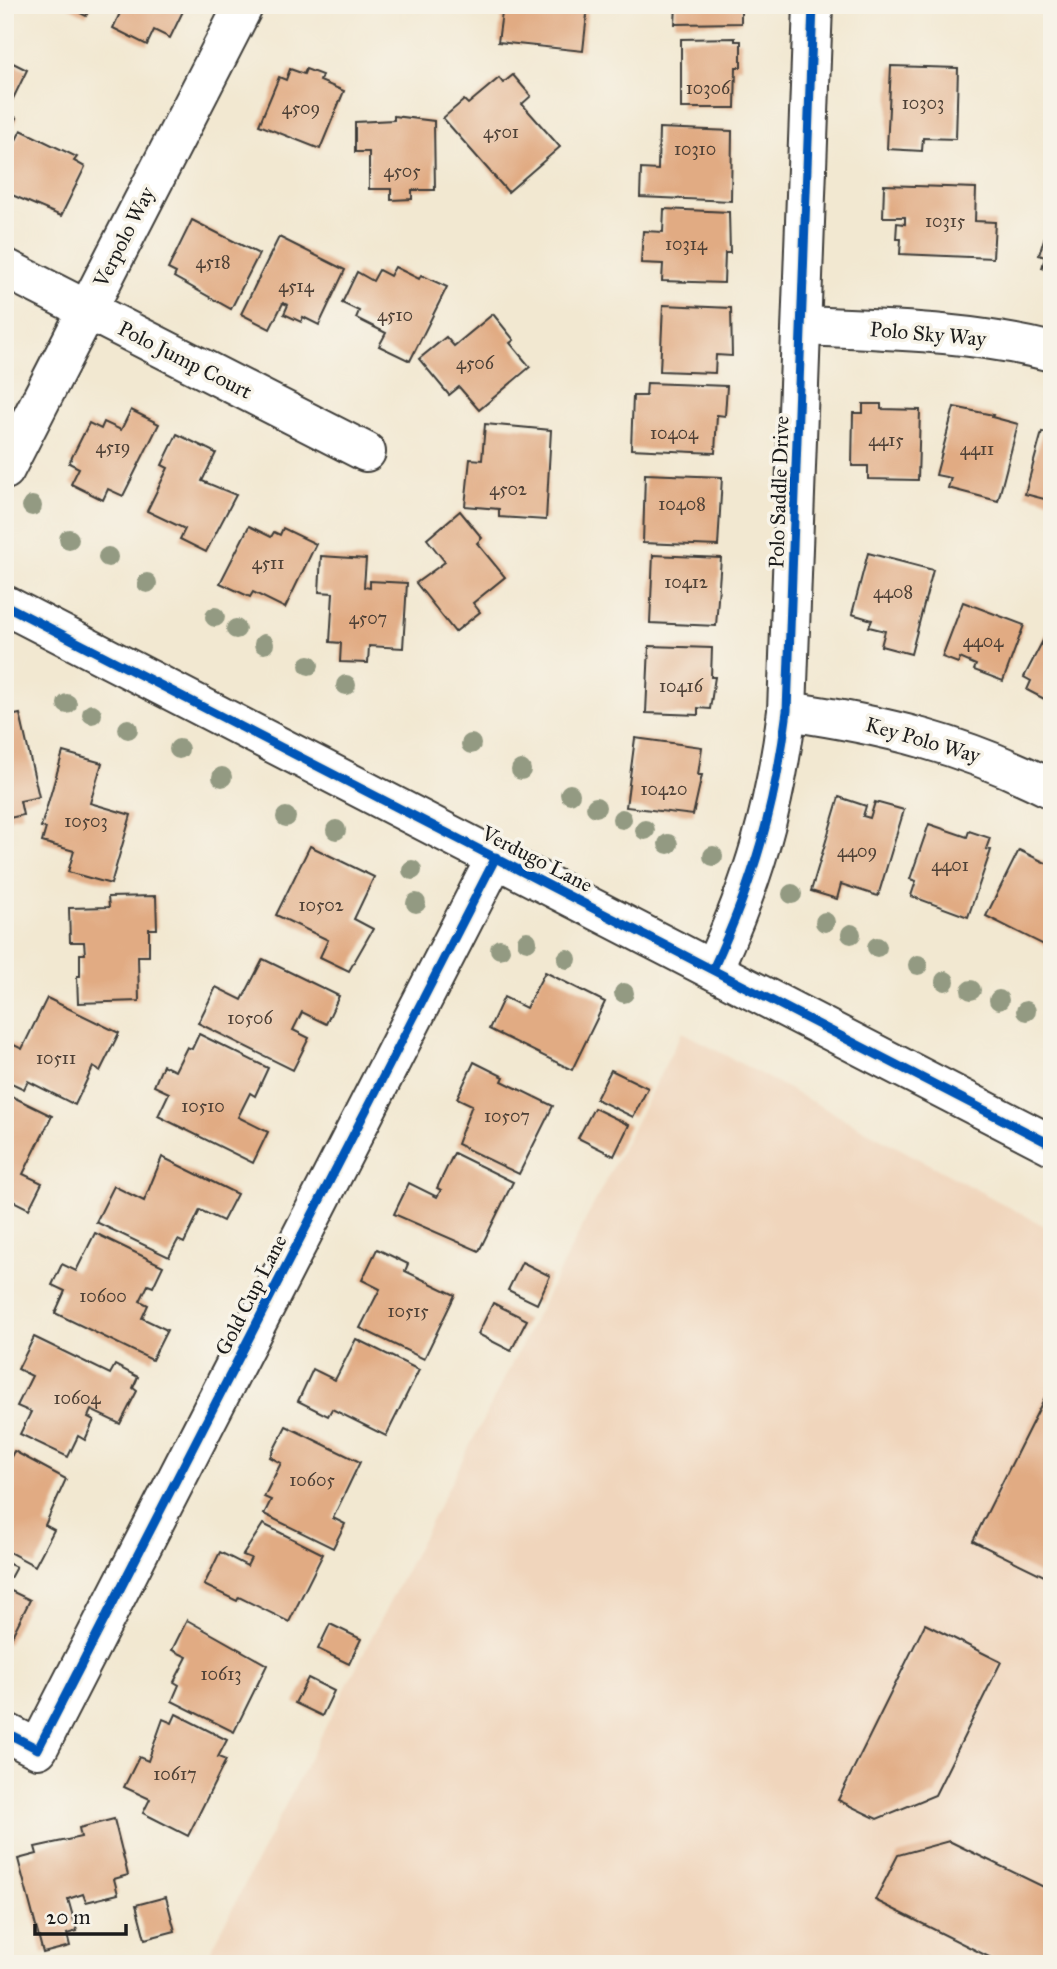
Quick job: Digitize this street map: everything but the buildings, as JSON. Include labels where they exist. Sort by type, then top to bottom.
[{"type":"street","name":"Verpolo Way","points":[[5,470],[244,5]]},
{"type":"street","name":"Polo Saddle Drive","points":[[713,969],[742,906],[764,841],[779,773],[788,711],[804,326],[813,5]]},
{"type":"street","name":"Polo Jump Court","points":[[5,268],[366,452]]},
{"type":"street","name":"Polo Sky Way","points":[[804,326],[948,333],[1017,343],[1052,352]]},
{"type":"street","name":"Verdugo Lane","points":[[5,605],[1052,1145]]},
{"type":"street","name":"Key Polo Way","points":[[788,711],[872,723],[942,742],[1010,768],[1052,789]]},
{"type":"street","name":"Gold Cup Lane","points":[[22,1740],[496,857]]},
{"type":"shaded area","points":[[682,1032],[1052,1230],[1052,1964],[204,1964]]},
{"type":"cycle path","points":[[713,969],[740,905],[761,843],[776,779],[787,711],[813,5]]},
{"type":"cycle path","points":[[5,605],[1052,1145]]},
{"type":"cycle path","points":[[5,1732],[38,1749],[496,857]]}]
